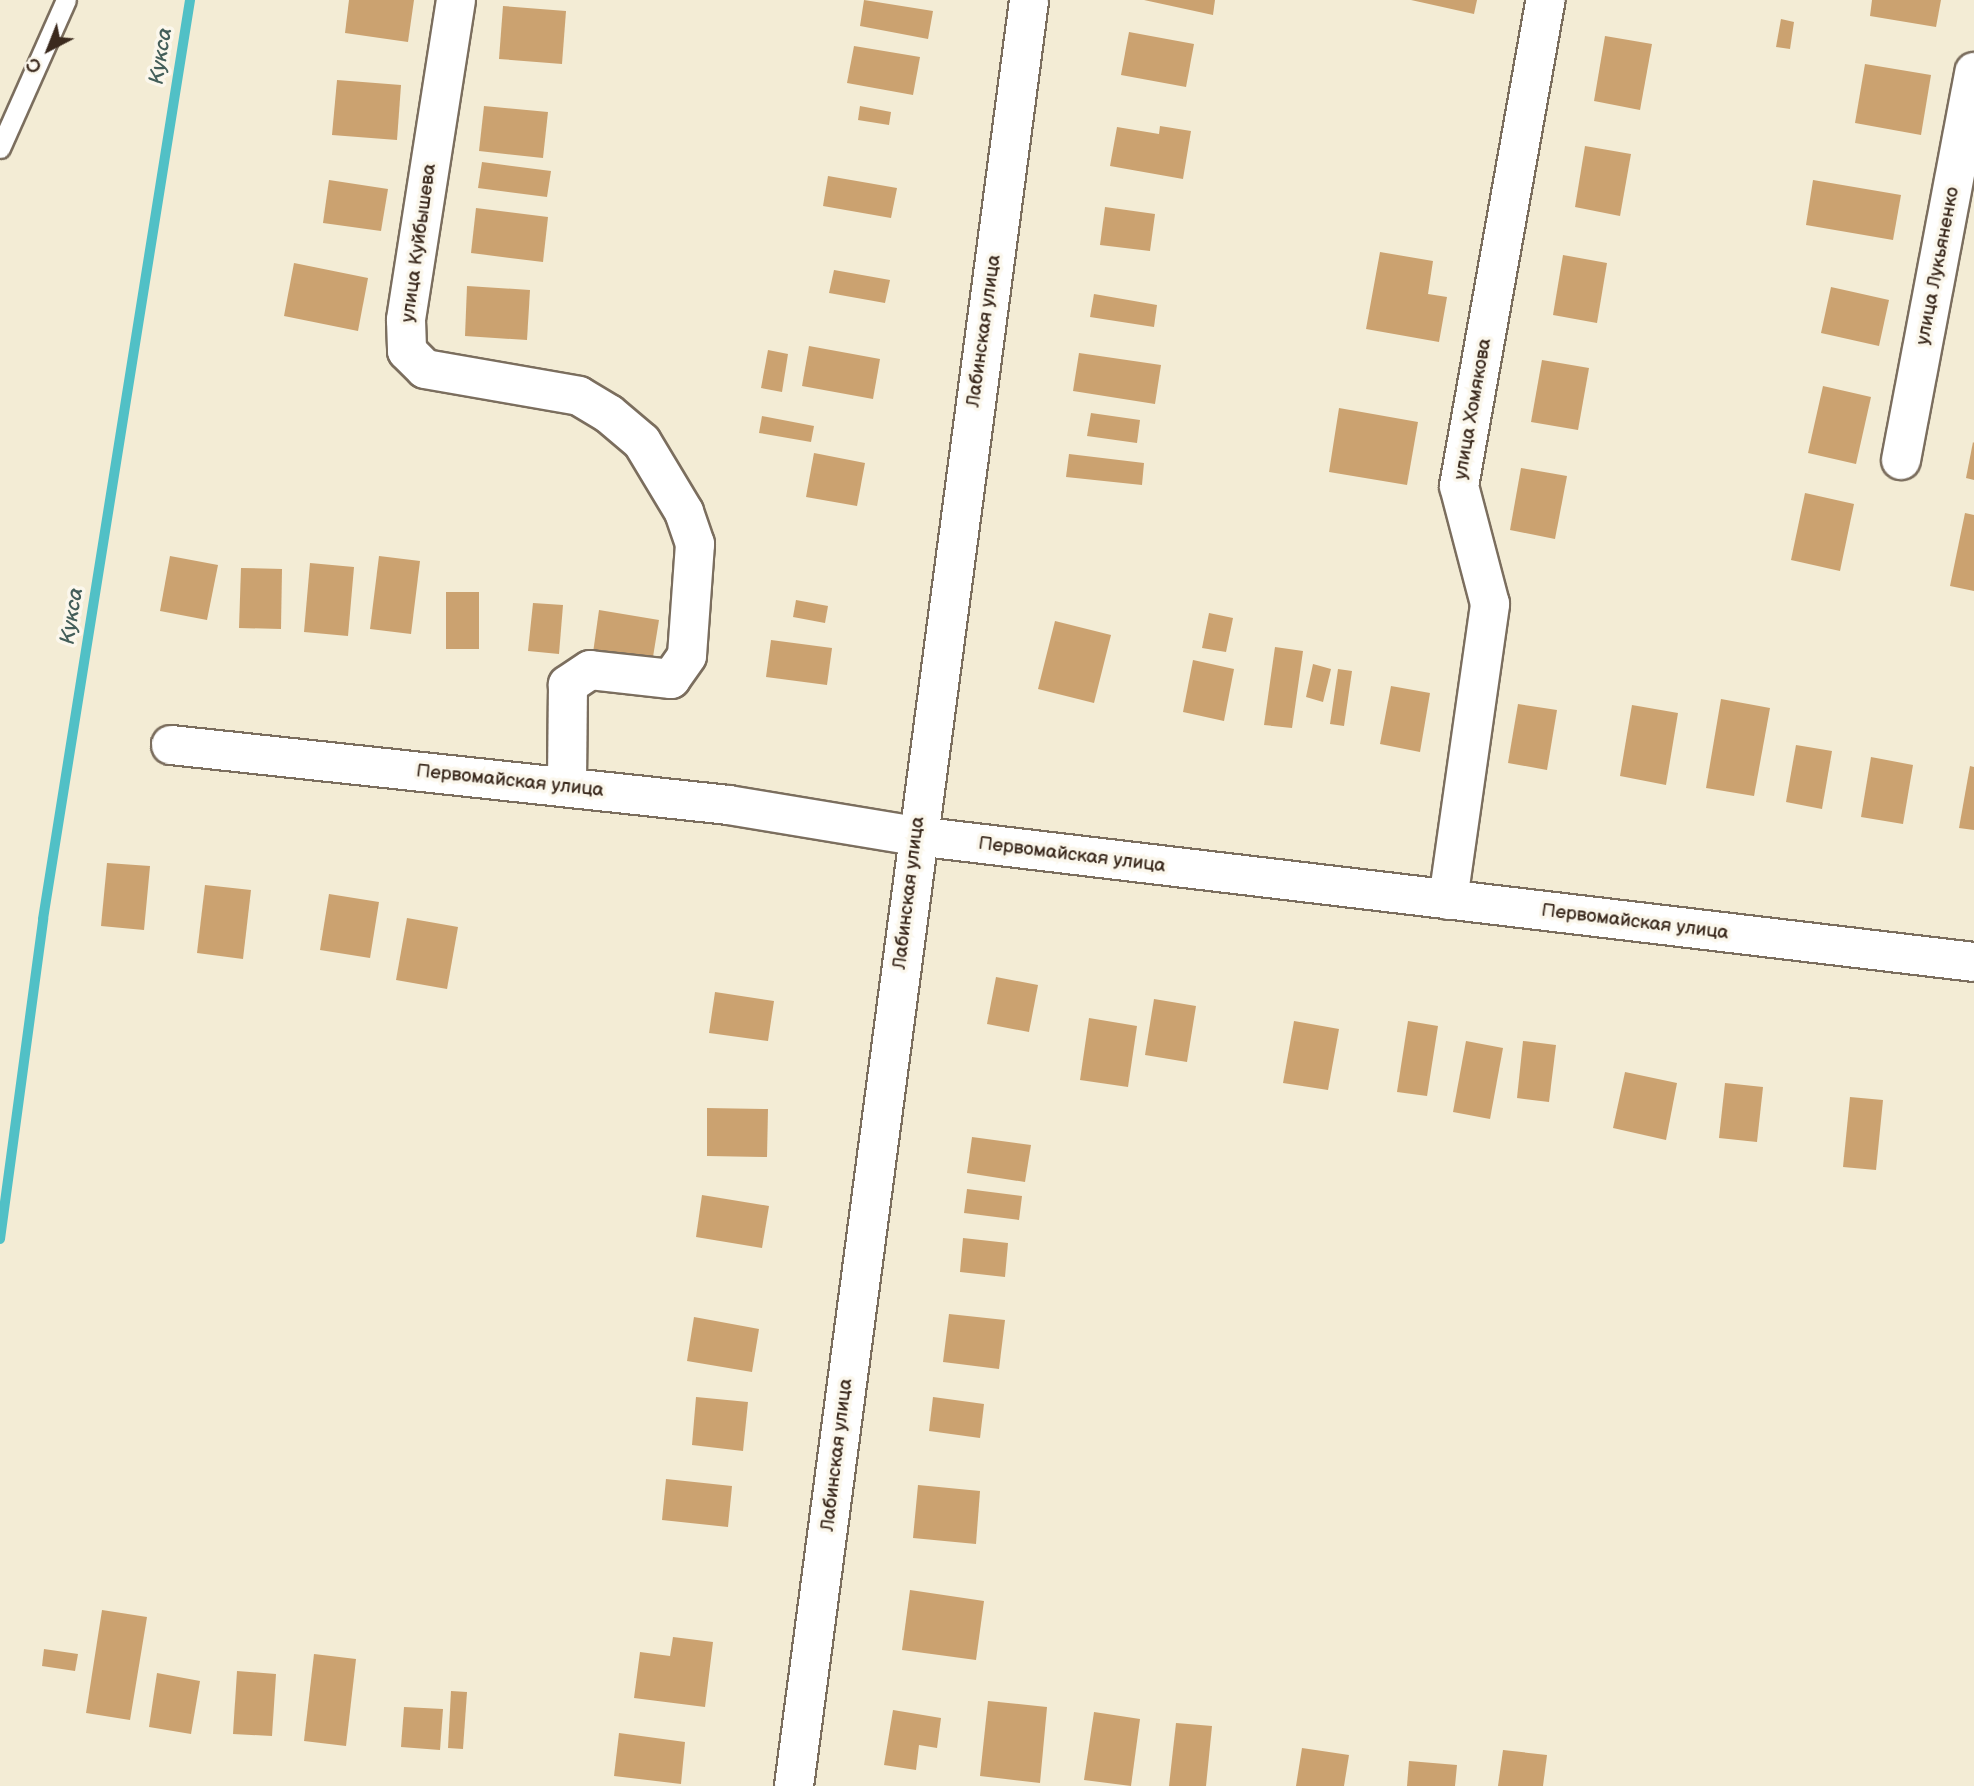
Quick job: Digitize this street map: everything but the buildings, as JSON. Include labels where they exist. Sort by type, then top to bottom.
[{"type":"street","name":"улица Куйбышева","points":[[456,0],[406,320],[407,351],[425,369],[579,396],[609,414],[642,442],[684,512],[695,544],[687,656],[671,679],[590,670],[568,685],[566,786]]},
{"type":"street","name":"Лабинская улица","points":[[794,1786],[916,836],[1029,0]]},
{"type":"street","name":"улица Хомякова","points":[[1448,900],[1490,604],[1459,486],[1546,0]]},
{"type":"street","name":"улица Лукьяненко","points":[[1902,460],[1974,72]]},
{"type":"street","name":"Первомайская улица","points":[[171,745],[729,805],[916,836],[1974,962]]},
{"type":"lane","points":[[0,148],[66,0]]},
{"type":"waterway","name":"Кукса","points":[[0,1239],[43,919],[190,0]]}]
